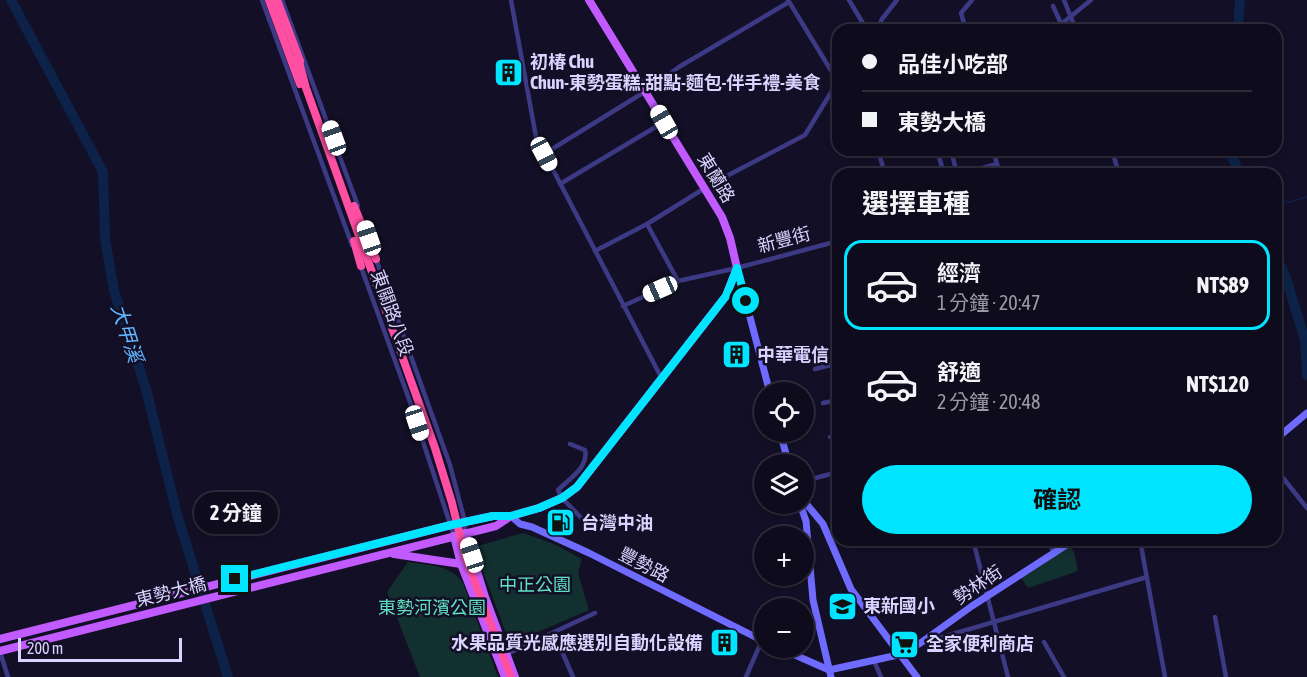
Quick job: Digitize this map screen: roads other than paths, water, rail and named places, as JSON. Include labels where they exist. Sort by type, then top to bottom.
[{"type":"highway","points":[[269,0],[376,259]]},
{"type":"highway","points":[[277,0],[358,250],[361,266]]},
{"type":"highway","points":[[294,58],[435,447],[465,556],[513,677]]},
{"type":"main road","name":"東蘭路","points":[[590,0],[723,218],[737,268]]},
{"type":"main road","name":"新豐街","points":[[511,516],[562,498],[577,487],[726,296],[737,268]]},
{"type":"main road","points":[[451,525],[493,516],[511,516]]},
{"type":"main road","points":[[505,677],[460,564],[454,536],[496,526],[511,516]]},
{"type":"main road","name":"東勢大橋","points":[[0,639],[451,525]]},
{"type":"main road","points":[[465,534],[505,655]]},
{"type":"main road","name":"東勢大橋","points":[[0,651],[454,536]]},
{"type":"main road","points":[[389,553],[460,564]]},
{"type":"main road","points":[[475,601],[485,597]]},
{"type":"street","name":"東關路八段","points":[[262,0],[410,402],[454,536]]},
{"type":"street","name":"東關路八段","points":[[282,0],[334,138],[450,465],[465,522],[465,534]]},
{"type":"street","points":[[511,0],[536,137],[661,377]]},
{"type":"street","points":[[849,0],[863,24]]},
{"type":"street","points":[[880,24],[897,0]]},
{"type":"street","points":[[964,24],[961,13],[972,0]]},
{"type":"street","points":[[1064,0],[1074,24]]},
{"type":"street","points":[[1053,6],[1061,23],[1091,0]]},
{"type":"street","points":[[544,154],[646,91],[679,67],[788,1],[832,72]]},
{"type":"street","points":[[719,180],[805,135],[832,92]]},
{"type":"street","points":[[560,184],[664,122]]},
{"type":"street","points":[[995,156],[999,168]]},
{"type":"street","points":[[985,168],[998,165]]},
{"type":"street","points":[[595,251],[647,224],[705,188]]},
{"type":"street","points":[[647,224],[678,280]]},
{"type":"street","name":"新豐街","points":[[623,306],[678,280],[737,268],[832,243]]},
{"type":"street","name":"東蘭路","points":[[737,268],[767,382]]},
{"type":"street","points":[[815,369],[832,365]]},
{"type":"street","points":[[823,402],[832,401]]},
{"type":"street","points":[[1282,434],[1307,413]]},
{"type":"street","points":[[570,444],[585,450],[586,457],[583,465],[558,490],[562,498],[590,527]]},
{"type":"street","points":[[814,478],[832,474]]},
{"type":"street","points":[[1282,477],[1307,508]]},
{"type":"street","points":[[814,513],[823,524],[832,545]]},
{"type":"street","points":[[804,514],[813,600],[830,674]]},
{"type":"street","name":"豐勢路","points":[[511,516],[520,524],[532,527],[589,553],[754,636]]},
{"type":"street","points":[[832,546],[851,590],[898,655],[917,677]]},
{"type":"street","points":[[975,546],[1008,677]]},
{"type":"street","points":[[1051,546],[1053,553]]},
{"type":"street","name":"勢林街","points":[[830,674],[898,655],[919,644],[1064,546]]},
{"type":"street","points":[[1141,546],[1166,677]]},
{"type":"street","points":[[919,644],[994,624],[1147,577]]},
{"type":"street","points":[[505,655],[595,614]]},
{"type":"street","points":[[1215,617],[1226,677]]},
{"type":"street","points":[[554,633],[573,677]]},
{"type":"street","points":[[1044,642],[1064,677]]},
{"type":"street","points":[[0,651],[8,677]]},
{"type":"street","points":[[746,677],[755,658]]},
{"type":"street","points":[[799,658],[830,674]]},
{"type":"street","points":[[874,661],[881,677]]},
{"type":"waterway","name":"大甲溪","points":[[11,0],[103,172],[105,238],[114,291],[146,389],[178,518],[228,677]]},
{"type":"waterway","points":[[1238,24],[1240,0]]},
{"type":"waterway","points":[[1232,156],[1237,168]]},
{"type":"waterway","points":[[1282,201],[1290,202],[1307,197]]},
{"type":"waterway","points":[[1282,269],[1305,340],[1307,375]]},
{"type":"place","name":"初椿 Chu Chun-東勢蛋糕-甜點-麵包-伴手禮-美食","points":[[509,72]]},
{"type":"place","name":"中華電信","points":[[736,355]]},
{"type":"place","name":"台灣中油","points":[[560,523]]},
{"type":"place","name":"東新國小","points":[[842,606]]},
{"type":"place","name":"水果品質光感應選別自動化設備","points":[[724,643]]},
{"type":"place","name":"全家便利商店","points":[[905,644]]},
{"type":"park label","name":"中正公園","points":[[535,585]]},
{"type":"park label","name":"東勢河濱公園","points":[[432,608]]}]
